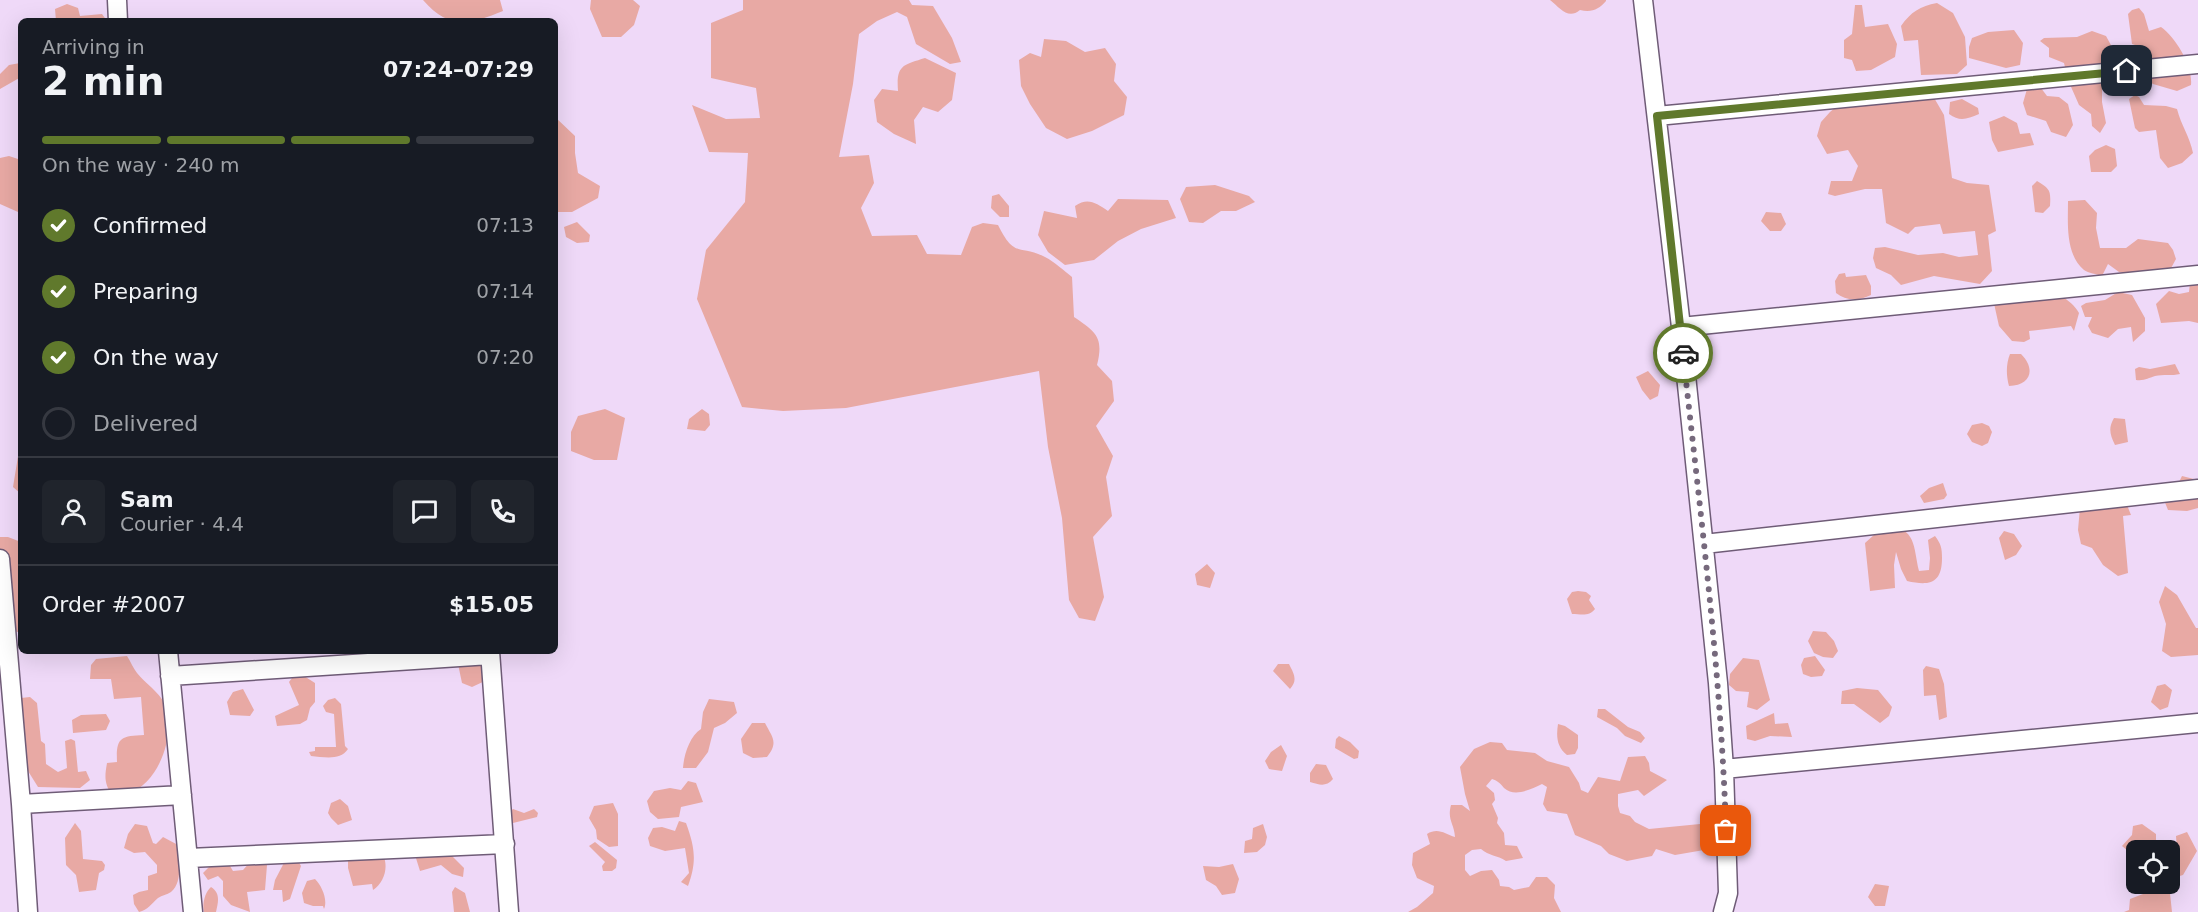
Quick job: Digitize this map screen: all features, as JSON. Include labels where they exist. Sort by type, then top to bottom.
[{"type":"street","points":[[117,0],[118,18]]},
{"type":"street","points":[[1642,0],[1704,544],[1724,769],[1728,893],[1724,912]]},
{"type":"street","points":[[1657,116],[2198,64]]},
{"type":"street","points":[[1681,327],[2198,275]]},
{"type":"street","points":[[1704,544],[2198,489]]},
{"type":"street","points":[[0,559],[28,912]]},
{"type":"street","points":[[168,654],[193,912]]},
{"type":"street","points":[[170,676],[476,654]]},
{"type":"street","points":[[490,654],[509,912]]},
{"type":"street","points":[[1724,769],[2198,723]]},
{"type":"street","points":[[21,804],[182,795]]},
{"type":"street","points":[[189,858],[505,844]]},
{"type":"shaded area","points":[[423,0],[500,0],[503,11],[483,18],[446,18],[433,10]]},
{"type":"shaded area","points":[[591,0],[633,0],[640,6],[634,25],[621,37],[602,37],[590,9]]},
{"type":"shaded area","points":[[743,0],[909,0],[912,5],[933,6],[952,38],[961,62],[950,64],[916,44],[907,17],[897,12],[877,21],[859,34],[853,84],[839,157],[869,155],[874,183],[861,208],[872,236],[917,235],[927,254],[961,255],[972,227],[983,223],[998,225],[1013,247],[1045,257],[1072,277],[1074,317],[1093,331],[1099,341],[1097,365],[1112,381],[1114,401],[1096,426],[1113,456],[1106,477],[1112,516],[1093,537],[1104,597],[1095,621],[1079,618],[1069,600],[1062,518],[1048,447],[1039,371],[846,408],[783,411],[742,407],[697,299],[706,250],[745,202],[748,153],[709,152],[692,105],[726,119],[760,118],[756,88],[711,78],[711,23],[743,10]]},
{"type":"shaded area","points":[[1550,0],[1606,1],[1595,10],[1580,10],[1572,14],[1564,12]]},
{"type":"shaded area","points":[[1937,3],[1953,13],[1965,37],[1967,65],[1957,74],[1921,75],[1918,40],[1904,41],[1901,26],[1905,21],[1912,13]]},
{"type":"shaded area","points":[[67,4],[78,8],[80,16],[102,14],[105,18],[56,18],[55,9]]},
{"type":"shaded area","points":[[1855,5],[1862,5],[1865,27],[1888,24],[1897,44],[1895,57],[1871,70],[1856,71],[1852,60],[1844,58],[1844,40],[1852,34]]},
{"type":"shaded area","points":[[2139,8],[2144,14],[2149,31],[2161,27],[2178,45],[2189,69],[2191,85],[2177,91],[2153,84],[2138,73],[2138,57],[2144,48],[2132,44],[2128,14]]},
{"type":"shaded area","points":[[2014,30],[2023,43],[2020,65],[2006,68],[1969,58],[1972,38],[1988,32]]},
{"type":"shaded area","points":[[2092,31],[2106,36],[2112,47],[2102,84],[2102,102],[2106,123],[2100,133],[2092,126],[2091,114],[2079,105],[2068,80],[2064,63],[2049,57],[2049,48],[2040,41],[2044,38],[2077,37]]},
{"type":"shaded area","points":[[1044,39],[1066,41],[1085,52],[1105,48],[1116,64],[1114,81],[1127,97],[1124,115],[1092,131],[1067,139],[1046,128],[1021,86],[1019,60],[1030,53],[1041,57]]},
{"type":"shaded area","points":[[925,58],[956,73],[952,100],[938,112],[923,107],[914,120],[916,144],[894,134],[877,122],[874,100],[882,89],[898,91],[898,76],[902,67]]},
{"type":"shaded area","points":[[18,63],[18,79],[0,89],[0,74],[9,65]]},
{"type":"shaded area","points":[[2041,88],[2047,96],[2059,97],[2068,104],[2073,125],[2066,137],[2051,132],[2046,121],[2027,115],[2023,103],[2027,89]]},
{"type":"shaded area","points":[[1929,89],[1944,115],[1952,178],[1967,183],[1989,185],[1996,231],[1988,235],[1992,271],[1980,284],[1934,276],[1901,285],[1891,275],[1876,268],[1873,258],[1875,248],[1885,247],[1918,255],[1943,253],[1959,257],[1978,255],[1975,231],[1943,234],[1940,224],[1915,227],[1908,234],[1886,223],[1882,189],[1865,189],[1835,196],[1828,194],[1831,181],[1852,181],[1858,166],[1848,150],[1827,154],[1817,136],[1821,122],[1830,112],[1849,96]]},
{"type":"shaded area","points":[[2135,95],[2144,105],[2177,109],[2193,153],[2182,163],[2168,168],[2160,158],[2156,130],[2139,132],[2135,128],[2129,99]]},
{"type":"shaded area","points":[[1962,99],[1978,108],[1979,114],[1964,119],[1949,114],[1950,102]]},
{"type":"shaded area","points":[[2004,116],[2017,123],[2020,134],[2030,133],[2034,145],[1998,152],[1992,140],[1989,122]]},
{"type":"shaded area","points":[[558,120],[575,136],[578,173],[600,186],[598,198],[572,212],[558,212]]},
{"type":"shaded area","points":[[2106,145],[2115,149],[2117,166],[2111,172],[2091,172],[2089,156]]},
{"type":"shaded area","points":[[9,156],[18,159],[18,212],[0,204],[0,158]]},
{"type":"shaded area","points":[[2037,181],[2050,193],[2050,206],[2043,213],[2035,212],[2032,186]]},
{"type":"shaded area","points":[[1215,185],[1249,196],[1255,202],[1236,211],[1221,211],[1203,223],[1189,222],[1180,199],[1186,187]]},
{"type":"shaded area","points":[[999,194],[1009,206],[1009,217],[1000,217],[991,208],[992,196]]},
{"type":"shaded area","points":[[1118,199],[1168,200],[1176,218],[1141,229],[1118,241],[1094,260],[1065,265],[1048,252],[1038,235],[1044,211],[1077,218],[1075,206],[1080,203],[1092,202],[1108,211]]},
{"type":"shaded area","points":[[2085,200],[2097,213],[2096,228],[2100,248],[2126,248],[2138,239],[2168,243],[2176,259],[2170,270],[2130,274],[2119,272],[2108,264],[2102,276],[2084,270],[2073,256],[2068,228],[2068,201]]},
{"type":"shaded area","points":[[1766,212],[1781,213],[1786,224],[1781,231],[1770,231],[1761,221]]},
{"type":"shaded area","points":[[577,222],[590,235],[589,242],[577,243],[566,237],[564,227]]},
{"type":"shaded area","points":[[1845,273],[1846,277],[1866,275],[1871,286],[1871,295],[1853,299],[1844,298],[1836,293],[1835,281],[1839,274]]},
{"type":"shaded area","points":[[2190,282],[2198,285],[2198,323],[2189,321],[2161,323],[2156,304],[2169,291],[2179,294],[2189,292]]},
{"type":"shaded area","points":[[2012,283],[2031,285],[2067,300],[2079,313],[2074,331],[2071,326],[2029,331],[2030,339],[2024,342],[2012,341],[1999,326],[1993,299]]},
{"type":"shaded area","points":[[2118,292],[2132,295],[2145,318],[2145,331],[2133,342],[2131,327],[2118,329],[2108,338],[2092,333],[2088,326],[2092,317],[2085,317],[2081,306],[2105,300]]},
{"type":"shaded area","points":[[2010,354],[2021,354],[2030,370],[2022,383],[2009,386],[2007,370]]},
{"type":"shaded area","points":[[2175,364],[2180,374],[2158,375],[2136,380],[2135,369],[2139,367],[2150,369]]},
{"type":"shaded area","points":[[1648,371],[1660,385],[1658,396],[1650,400],[1636,377]]},
{"type":"shaded area","points":[[605,409],[625,418],[617,460],[594,460],[571,451],[571,432],[578,416]]},
{"type":"shaded area","points":[[702,409],[709,414],[710,425],[705,431],[687,429],[689,419]]},
{"type":"shaded area","points":[[2114,418],[2125,419],[2128,442],[2115,445],[2110,432]]},
{"type":"shaded area","points":[[1982,423],[1989,426],[1992,432],[1988,443],[1982,446],[1972,442],[1967,434],[1972,425]]},
{"type":"shaded area","points":[[18,456],[18,491],[13,487]]},
{"type":"shaded area","points":[[2182,476],[2194,479],[2194,484],[2198,488],[2198,508],[2187,511],[2168,510],[2164,500],[2177,486]]},
{"type":"shaded area","points":[[1943,483],[1947,495],[1944,499],[1924,503],[1920,496],[1929,488]]},
{"type":"shaded area","points":[[2121,490],[2131,515],[2123,516],[2128,573],[2118,576],[2103,565],[2092,548],[2081,544],[2078,530],[2081,496]]},
{"type":"shaded area","points":[[1885,525],[1903,530],[1908,534],[1914,546],[1919,571],[1929,570],[1928,540],[1935,536],[1940,544],[1942,555],[1940,573],[1937,578],[1928,583],[1907,581],[1896,552],[1895,588],[1870,591],[1865,543]]},
{"type":"shaded area","points":[[2004,531],[2014,534],[2022,546],[2016,555],[2005,560],[1999,538]]},
{"type":"shaded area","points":[[0,537],[8,537],[18,541],[18,632],[1,627]]},
{"type":"shaded area","points":[[1207,564],[1215,573],[1210,588],[1197,585],[1195,574]]},
{"type":"shaded area","points":[[2165,586],[2177,595],[2198,628],[2198,655],[2171,657],[2162,651],[2166,624],[2159,602]]},
{"type":"shaded area","points":[[1572,592],[1586,592],[1591,596],[1589,600],[1595,609],[1590,613],[1572,614],[1567,599]]},
{"type":"shaded area","points":[[1813,631],[1826,632],[1834,641],[1838,651],[1833,658],[1814,653],[1808,641]]},
{"type":"shaded area","points":[[464,654],[468,654],[486,667],[487,680],[472,687],[462,683],[458,664]]},
{"type":"shaded area","points":[[127,656],[137,673],[165,704],[169,728],[163,756],[149,779],[140,788],[129,793],[110,792],[106,778],[107,763],[117,762],[117,748],[121,740],[130,736],[144,735],[141,697],[114,699],[111,679],[90,679],[91,665],[96,659]]},
{"type":"shaded area","points":[[1815,656],[1825,670],[1822,676],[1811,677],[1803,674],[1801,665],[1804,658]]},
{"type":"shaded area","points":[[1743,658],[1759,660],[1770,700],[1757,710],[1747,707],[1749,692],[1736,691],[1729,685],[1730,674]]},
{"type":"shaded area","points":[[1278,664],[1289,664],[1295,680],[1290,689],[1273,671]]},
{"type":"shaded area","points":[[1926,666],[1939,669],[1944,684],[1947,717],[1939,720],[1936,695],[1924,696],[1923,670]]},
{"type":"shaded area","points":[[295,674],[304,676],[315,683],[315,702],[310,708],[307,720],[300,724],[277,726],[275,716],[299,705],[289,682]]},
{"type":"shaded area","points":[[2165,684],[2172,690],[2168,707],[2160,710],[2151,702],[2157,686]]},
{"type":"shaded area","points":[[1857,688],[1878,690],[1892,707],[1889,716],[1880,723],[1854,704],[1841,704],[1842,691]]},
{"type":"shaded area","points":[[243,689],[254,710],[250,716],[230,715],[227,702],[233,692]]},
{"type":"shaded area","points":[[30,697],[37,703],[41,741],[45,744],[46,764],[58,772],[67,768],[65,741],[71,739],[75,741],[78,772],[86,771],[90,780],[80,788],[38,787],[28,771],[17,706],[21,698]]},
{"type":"shaded area","points":[[335,698],[341,704],[345,746],[348,749],[336,757],[311,756],[309,752],[315,751],[315,747],[336,747],[334,714],[326,712],[323,706],[328,700]]},
{"type":"shaded area","points":[[709,699],[734,702],[737,713],[725,723],[714,728],[708,752],[696,768],[683,768],[688,746],[701,729],[703,712]]},
{"type":"shaded area","points":[[1598,709],[1605,709],[1628,727],[1640,732],[1645,738],[1641,743],[1625,736],[1617,728],[1597,717]]},
{"type":"shaded area","points":[[1774,713],[1775,724],[1788,723],[1792,737],[1770,736],[1755,741],[1747,739],[1746,726]]},
{"type":"shaded area","points":[[106,714],[110,721],[106,730],[73,733],[72,720],[81,715]]},
{"type":"shaded area","points":[[752,723],[765,723],[772,736],[773,747],[767,757],[753,758],[743,753],[741,739]]},
{"type":"shaded area","points":[[1558,724],[1578,735],[1578,748],[1575,754],[1567,755],[1561,749],[1557,737]]},
{"type":"shaded area","points":[[1339,736],[1359,751],[1358,758],[1354,759],[1335,748],[1336,739]]},
{"type":"shaded area","points":[[1490,742],[1502,743],[1507,750],[1535,753],[1547,761],[1569,767],[1581,790],[1588,793],[1598,777],[1620,781],[1628,757],[1645,756],[1650,771],[1667,780],[1644,796],[1638,790],[1618,794],[1620,813],[1630,816],[1635,822],[1649,829],[1700,824],[1706,827],[1708,837],[1704,850],[1675,855],[1656,849],[1652,856],[1627,861],[1575,835],[1567,814],[1547,811],[1543,804],[1547,787],[1542,784],[1523,792],[1513,792],[1492,779],[1486,786],[1494,793],[1495,800],[1492,804],[1498,818],[1497,823],[1504,833],[1505,845],[1517,846],[1523,858],[1506,861],[1481,849],[1472,850],[1465,855],[1465,870],[1470,876],[1481,871],[1492,870],[1500,886],[1514,890],[1529,887],[1536,877],[1547,877],[1555,885],[1554,898],[1561,912],[1408,912],[1433,893],[1434,886],[1417,878],[1412,865],[1413,853],[1430,844],[1427,834],[1431,832],[1441,832],[1455,837],[1450,818],[1451,805],[1462,805],[1470,811],[1460,767],[1474,749]]},
{"type":"shaded area","points":[[1281,745],[1287,756],[1282,771],[1269,769],[1265,761],[1271,752]]},
{"type":"shaded area","points":[[1316,764],[1326,765],[1333,779],[1330,782],[1323,785],[1310,782],[1310,773]]},
{"type":"shaded area","points":[[688,781],[696,783],[703,802],[681,807],[679,817],[658,819],[650,812],[647,801],[654,791],[670,788],[681,790]]},
{"type":"shaded area","points":[[340,799],[348,806],[352,820],[338,825],[328,813],[331,803]]},
{"type":"shaded area","points":[[613,803],[618,814],[618,846],[609,847],[597,839],[596,830],[589,818],[594,806]]},
{"type":"shaded area","points":[[513,809],[524,813],[534,809],[538,813],[537,817],[509,824],[507,815]]},
{"type":"shaded area","points":[[679,821],[686,823],[693,847],[694,862],[688,886],[681,882],[689,873],[685,848],[665,851],[650,846],[648,838],[653,828],[662,827],[675,831]]},
{"type":"shaded area","points":[[75,823],[81,831],[83,859],[102,861],[105,865],[104,870],[99,873],[96,890],[79,892],[76,875],[66,865],[65,838]]},
{"type":"shaded area","points":[[135,824],[147,826],[153,843],[156,844],[163,837],[178,845],[179,863],[179,877],[175,888],[139,912],[134,904],[133,895],[148,890],[148,876],[157,873],[157,865],[145,852],[134,853],[124,848],[128,834]]},
{"type":"shaded area","points":[[1263,824],[1267,837],[1265,845],[1257,852],[1244,853],[1245,841],[1252,839],[1253,828]]},
{"type":"shaded area","points":[[2142,824],[2156,834],[2156,840],[2127,840],[2132,835],[2133,826]]},
{"type":"shaded area","points":[[2187,832],[2197,851],[2183,875],[2180,876],[2180,840],[2176,840],[2176,836]]},
{"type":"shaded area","points":[[595,842],[617,860],[616,868],[612,871],[603,871],[602,866],[605,862],[589,846]]},
{"type":"shaded area","points":[[448,852],[464,868],[463,877],[452,874],[441,865],[420,871],[415,855]]},
{"type":"shaded area","points":[[348,855],[383,855],[386,865],[383,879],[377,887],[373,890],[372,884],[353,886],[348,868]]},
{"type":"shaded area","points":[[287,857],[297,859],[301,866],[290,899],[283,902],[282,890],[273,890],[275,880]]},
{"type":"shaded area","points":[[261,859],[267,865],[265,890],[247,892],[250,912],[231,905],[223,896],[223,881],[218,876],[208,880],[203,873],[213,863],[227,861],[233,871],[243,870],[252,860]]},
{"type":"shaded area","points":[[1233,864],[1239,879],[1235,893],[1222,895],[1216,886],[1206,880],[1203,866],[1219,867]]},
{"type":"shaded area","points":[[315,879],[324,893],[324,909],[323,906],[304,903],[302,893],[307,881]]},
{"type":"shaded area","points":[[1875,884],[1889,886],[1885,906],[1875,906],[1868,897]]},
{"type":"shaded area","points":[[211,887],[218,895],[216,912],[204,912],[204,898]]},
{"type":"shaded area","points":[[455,887],[465,893],[470,912],[454,912],[452,892]]},
{"type":"shaded area","points":[[2143,894],[2170,894],[2172,912],[2124,912],[2129,910],[2130,899]]},
{"type":"way so far","points":[[1683,353],[1718,683],[1726,831]]},
{"type":"route","points":[[1683,353],[1657,116],[2127,71]]}]
